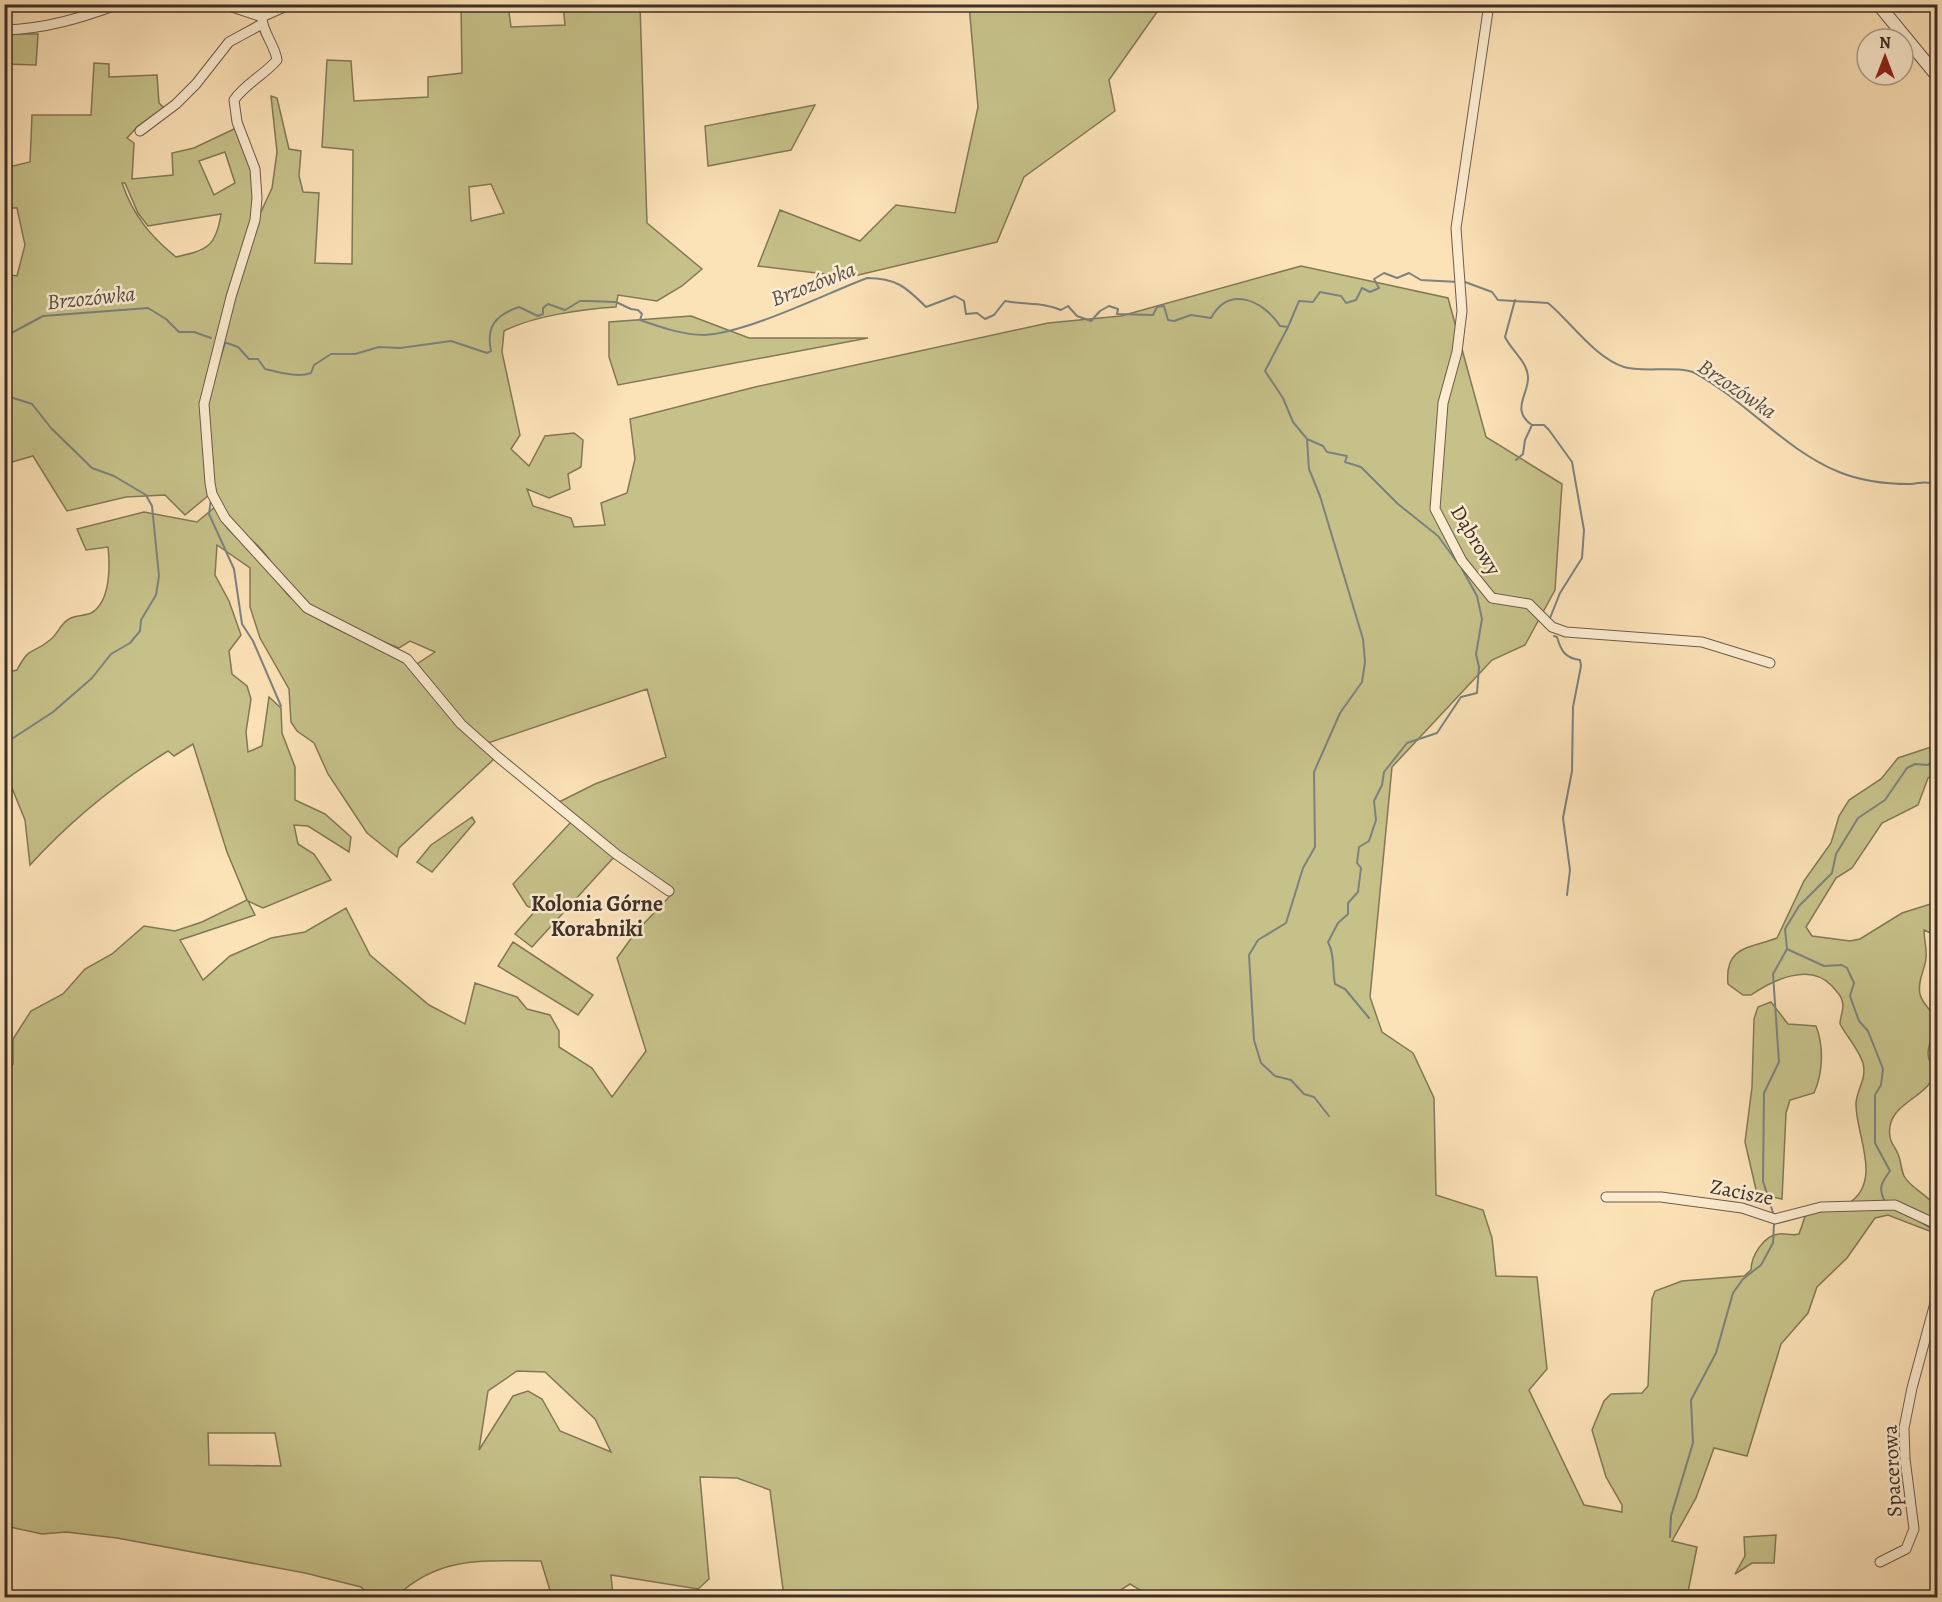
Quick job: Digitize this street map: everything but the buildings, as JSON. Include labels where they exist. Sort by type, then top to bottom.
[{"type":"street","points":[[4,30],[29,29],[70,21],[119,4]]},
{"type":"street","points":[[223,4],[262,21],[276,52],[277,60],[267,72],[240,91],[234,100],[237,122],[255,169],[258,198],[255,220],[231,297],[204,404],[212,494],[236,532],[307,608],[407,659],[461,724],[498,758],[616,854],[669,891]]},
{"type":"street","points":[[140,131],[176,104],[196,84],[229,42],[291,4]]},
{"type":"street","name":"Dąbrowy","points":[[1489,4],[1456,228],[1462,311],[1457,352],[1443,403],[1435,509],[1462,561],[1492,598],[1529,604],[1552,627],[1566,632],[1702,642],[1770,663]]},
{"type":"street","points":[[1878,4],[1938,77]]},
{"type":"street","name":"Zacisze","points":[[1606,1197],[1661,1197],[1742,1208],[1775,1219],[1821,1207],[1895,1205],[1938,1225]]},
{"type":"street","name":"Spacerowa","points":[[1880,1562],[1906,1549],[1914,1528],[1905,1459],[1904,1428],[1912,1388],[1938,1292]]},
{"type":"shaded area","points":[[461,5],[508,5],[511,27],[565,25],[563,5],[640,5],[647,223],[702,269],[682,286],[657,301],[618,295],[616,307],[543,317],[504,331],[502,352],[520,435],[511,449],[529,466],[545,436],[574,433],[583,440],[581,467],[568,474],[570,489],[549,498],[527,489],[533,506],[571,518],[574,527],[605,525],[601,503],[627,493],[635,459],[630,419],[755,387],[1048,323],[1121,316],[1301,266],[1448,298],[1486,437],[1562,484],[1555,590],[1525,645],[1492,660],[1392,767],[1370,997],[1382,1032],[1413,1053],[1434,1098],[1436,1195],[1483,1210],[1492,1238],[1496,1276],[1537,1277],[1547,1369],[1529,1390],[1584,1505],[1622,1512],[1622,1505],[1606,1477],[1592,1430],[1604,1401],[1611,1394],[1642,1393],[1648,1386],[1652,1299],[1655,1291],[1682,1281],[1744,1276],[1751,1270],[1759,1247],[1768,1238],[1779,1234],[1799,1234],[1808,1208],[1849,1203],[1861,1190],[1866,1167],[1856,1103],[1864,1069],[1858,1052],[1840,1024],[1843,1006],[1839,995],[1823,979],[1803,974],[1780,979],[1751,995],[1743,995],[1728,984],[1728,971],[1730,962],[1742,950],[1777,938],[1804,881],[1831,843],[1839,816],[1849,800],[1881,779],[1898,758],[1937,745],[1937,773],[1928,778],[1918,805],[1882,823],[1852,868],[1836,878],[1806,927],[1812,936],[1850,941],[1860,939],[1902,913],[1937,902],[1937,936],[1924,930],[1926,958],[1919,989],[1921,998],[1934,1022],[1928,1052],[1935,1069],[1926,1087],[1894,1115],[1890,1125],[1890,1137],[1907,1181],[1937,1208],[1937,1234],[1888,1215],[1875,1218],[1847,1258],[1817,1287],[1808,1313],[1781,1344],[1747,1456],[1714,1448],[1696,1498],[1672,1541],[1697,1547],[1687,1597],[1153,1598],[1130,1584],[1108,1598],[784,1597],[770,1490],[737,1478],[700,1477],[709,1579],[698,1589],[611,1575],[613,1597],[552,1597],[541,1561],[482,1561],[446,1567],[429,1574],[412,1583],[396,1597],[370,1597],[361,1587],[305,1573],[117,1538],[66,1532],[42,1534],[5,1526],[4,1077],[13,1064],[13,1039],[31,1011],[63,994],[85,969],[112,954],[144,926],[175,931],[202,922],[247,900],[227,852],[193,744],[174,756],[168,751],[112,789],[78,817],[30,865],[25,820],[5,771],[4,673],[17,670],[28,653],[50,640],[66,621],[91,613],[102,601],[108,583],[108,547],[86,550],[77,529],[144,512],[197,522],[215,507],[228,529],[254,553],[288,595],[304,609],[329,625],[403,660],[494,759],[399,848],[397,857],[367,833],[328,774],[314,743],[297,731],[291,722],[289,689],[260,638],[250,607],[250,568],[217,545],[215,575],[229,601],[241,635],[229,651],[232,674],[247,686],[251,699],[246,732],[248,752],[262,746],[269,697],[281,708],[282,733],[295,767],[295,800],[325,814],[351,837],[349,852],[308,826],[294,825],[298,844],[314,854],[331,880],[263,908],[248,901],[255,915],[180,940],[203,980],[230,956],[271,938],[305,932],[346,908],[370,955],[429,1005],[465,1024],[475,983],[517,997],[527,1009],[550,1015],[559,1031],[559,1047],[592,1068],[612,1097],[646,1051],[617,958],[635,933],[671,895],[664,883],[625,858],[559,802],[595,784],[666,757],[647,689],[488,743],[463,720],[417,664],[435,652],[410,641],[399,648],[343,625],[316,610],[289,586],[260,548],[236,526],[221,504],[212,482],[202,432],[205,476],[209,495],[185,515],[165,495],[126,497],[67,511],[33,456],[5,464],[5,274],[17,276],[25,245],[17,208],[5,208],[4,168],[30,162],[32,115],[91,115],[94,63],[109,64],[109,77],[157,75],[159,103],[164,108],[138,126],[127,138],[134,143],[132,179],[173,175],[172,153],[194,148],[236,128],[253,169],[254,198],[241,279],[260,214],[272,188],[277,152],[271,96],[277,98],[289,149],[301,151],[299,176],[303,192],[319,193],[315,263],[352,264],[353,150],[322,147],[327,60],[351,61],[354,101],[428,97],[428,77],[462,73]],"holes":[[[225,152],[235,183],[214,195],[199,161]],[[122,183],[125,183],[138,213],[148,226],[221,214],[216,234],[203,249],[176,257],[143,224],[126,195]],[[491,184],[504,213],[471,221],[469,187]],[[517,1371],[545,1372],[595,1419],[611,1452],[560,1431],[542,1399],[528,1391],[513,1396],[479,1450],[488,1391]],[[208,1433],[275,1433],[281,1466],[209,1465]]]},
{"type":"shaded area","points":[[969,5],[1162,5],[1109,80],[1115,111],[1024,177],[997,242],[850,277],[758,266],[780,210],[860,241],[896,205],[955,213],[978,107]]},
{"type":"shaded area","points":[[5,34],[38,34],[36,65],[5,64]]},
{"type":"shaded area","points":[[815,105],[791,150],[708,166],[705,126]]},
{"type":"shaded area","points":[[691,316],[749,338],[868,338],[618,385],[609,357],[609,322]]},
{"type":"shaded area","points":[[472,817],[475,822],[432,872],[417,862],[431,845]]},
{"type":"shaded area","points":[[572,821],[614,857],[532,947],[515,934],[536,910],[527,906],[513,884]]},
{"type":"shaded area","points":[[513,942],[593,995],[578,1015],[498,966]]},
{"type":"shaded area","points":[[1771,1002],[1788,1024],[1816,1026],[1821,1051],[1821,1068],[1814,1093],[1790,1100],[1786,1113],[1782,1199],[1757,1194],[1745,1142],[1752,1087],[1754,1019],[1758,1007]]},
{"type":"shaded area","points":[[1776,1535],[1774,1563],[1752,1563],[1735,1574],[1745,1556],[1744,1537]]},
{"type":"waterway","name":"Brzozówka","points":[[224,342],[238,347],[249,359],[258,359],[265,369],[300,375],[311,373],[314,365],[331,354],[355,354],[379,347],[400,348],[451,341],[487,353],[491,351],[490,335],[494,323],[511,310],[519,307],[538,316],[543,314],[543,308],[548,304],[565,310],[580,301],[616,302],[638,310],[642,314],[640,320],[680,332],[704,335],[742,328],[867,278],[877,278],[900,285],[926,307],[955,296],[964,301],[966,314],[977,313],[985,319],[994,315],[1005,301],[1061,310],[1068,306],[1077,316],[1091,321],[1100,311],[1109,306],[1118,309],[1117,314],[1153,315],[1157,307],[1164,306],[1168,320],[1174,321],[1191,315],[1211,318],[1218,308],[1236,299],[1255,303],[1265,309],[1280,326],[1288,327],[1299,301],[1313,302],[1320,292],[1341,296],[1346,303],[1356,300],[1362,288],[1370,292],[1379,288],[1374,279],[1384,273],[1397,278],[1409,273],[1421,280],[1458,282]]},
{"type":"waterway","name":"Brzozówka","points":[[1465,282],[1492,292],[1498,300],[1548,303],[1593,348],[1624,367],[1695,373],[1714,384],[1801,451],[1839,472],[1865,480],[1892,483],[1933,484],[1938,480]]},
{"type":"waterway","points":[[1515,300],[1505,337],[1527,371],[1528,383],[1521,408],[1522,414],[1532,425],[1525,440],[1523,454],[1516,460]]},
{"type":"waterway","name":"Brzozówka","points":[[4,337],[43,316],[148,308],[166,319],[179,332],[194,332],[211,338]]},
{"type":"waterway","points":[[1288,327],[1265,371],[1283,398],[1293,422],[1307,439],[1309,469],[1320,496],[1363,639],[1365,662],[1362,682],[1340,713],[1314,772],[1315,847],[1303,868],[1286,923],[1258,940],[1249,955],[1254,1040],[1261,1063],[1275,1076],[1291,1080],[1304,1094],[1314,1097],[1329,1116]]},
{"type":"waterway","points":[[219,362],[225,343]]},
{"type":"waterway","points":[[4,395],[32,404],[51,428],[92,468],[114,476],[146,495],[152,506],[159,576],[156,595],[141,620],[140,631],[130,643],[111,654],[92,678],[53,712],[4,744]]},
{"type":"waterway","points":[[1532,425],[1544,425],[1572,462],[1584,530],[1582,558],[1560,593],[1550,618]]},
{"type":"waterway","points":[[1307,439],[1323,446],[1327,452],[1347,456],[1345,462],[1361,467],[1398,504],[1438,536],[1457,562]]},
{"type":"waterway","points":[[211,441],[213,471]]},
{"type":"waterway","points":[[211,499],[209,514],[234,569],[242,624],[253,641],[281,706]]},
{"type":"waterway","points":[[1369,1018],[1345,989],[1335,984],[1328,942],[1338,923],[1348,914],[1348,903],[1358,892],[1361,868],[1357,863],[1359,847],[1369,841],[1376,820],[1374,801],[1382,785],[1384,772],[1407,743],[1437,733],[1461,697],[1477,693],[1479,667],[1476,654],[1482,619],[1477,596],[1462,569]]},
{"type":"waterway","points":[[1554,636],[1557,637],[1564,653],[1580,660],[1581,666],[1573,707],[1572,771],[1563,818],[1570,870],[1567,895]]},
{"type":"waterway","points":[[1885,1202],[1882,1186],[1890,1171],[1875,1143],[1875,1095],[1881,1085],[1883,1069],[1868,1031],[1859,1021],[1850,996],[1854,983],[1847,968],[1842,965],[1824,966],[1787,949],[1785,929],[1799,906],[1832,873],[1836,854],[1858,818],[1885,800],[1907,768],[1915,764],[1928,765],[1938,756]]},
{"type":"waterway","points":[[1773,1213],[1763,1181],[1764,1093],[1779,1062],[1773,974],[1787,949]]},
{"type":"waterway","points":[[1919,1221],[1937,1232]]},
{"type":"waterway","points":[[1670,1537],[1671,1516],[1693,1443],[1691,1400],[1716,1353],[1733,1293],[1743,1279],[1761,1265],[1773,1243],[1774,1224]]},
{"type":"district","name":"Kolonia Górne Korabniki","points":[[597,916]]}]
